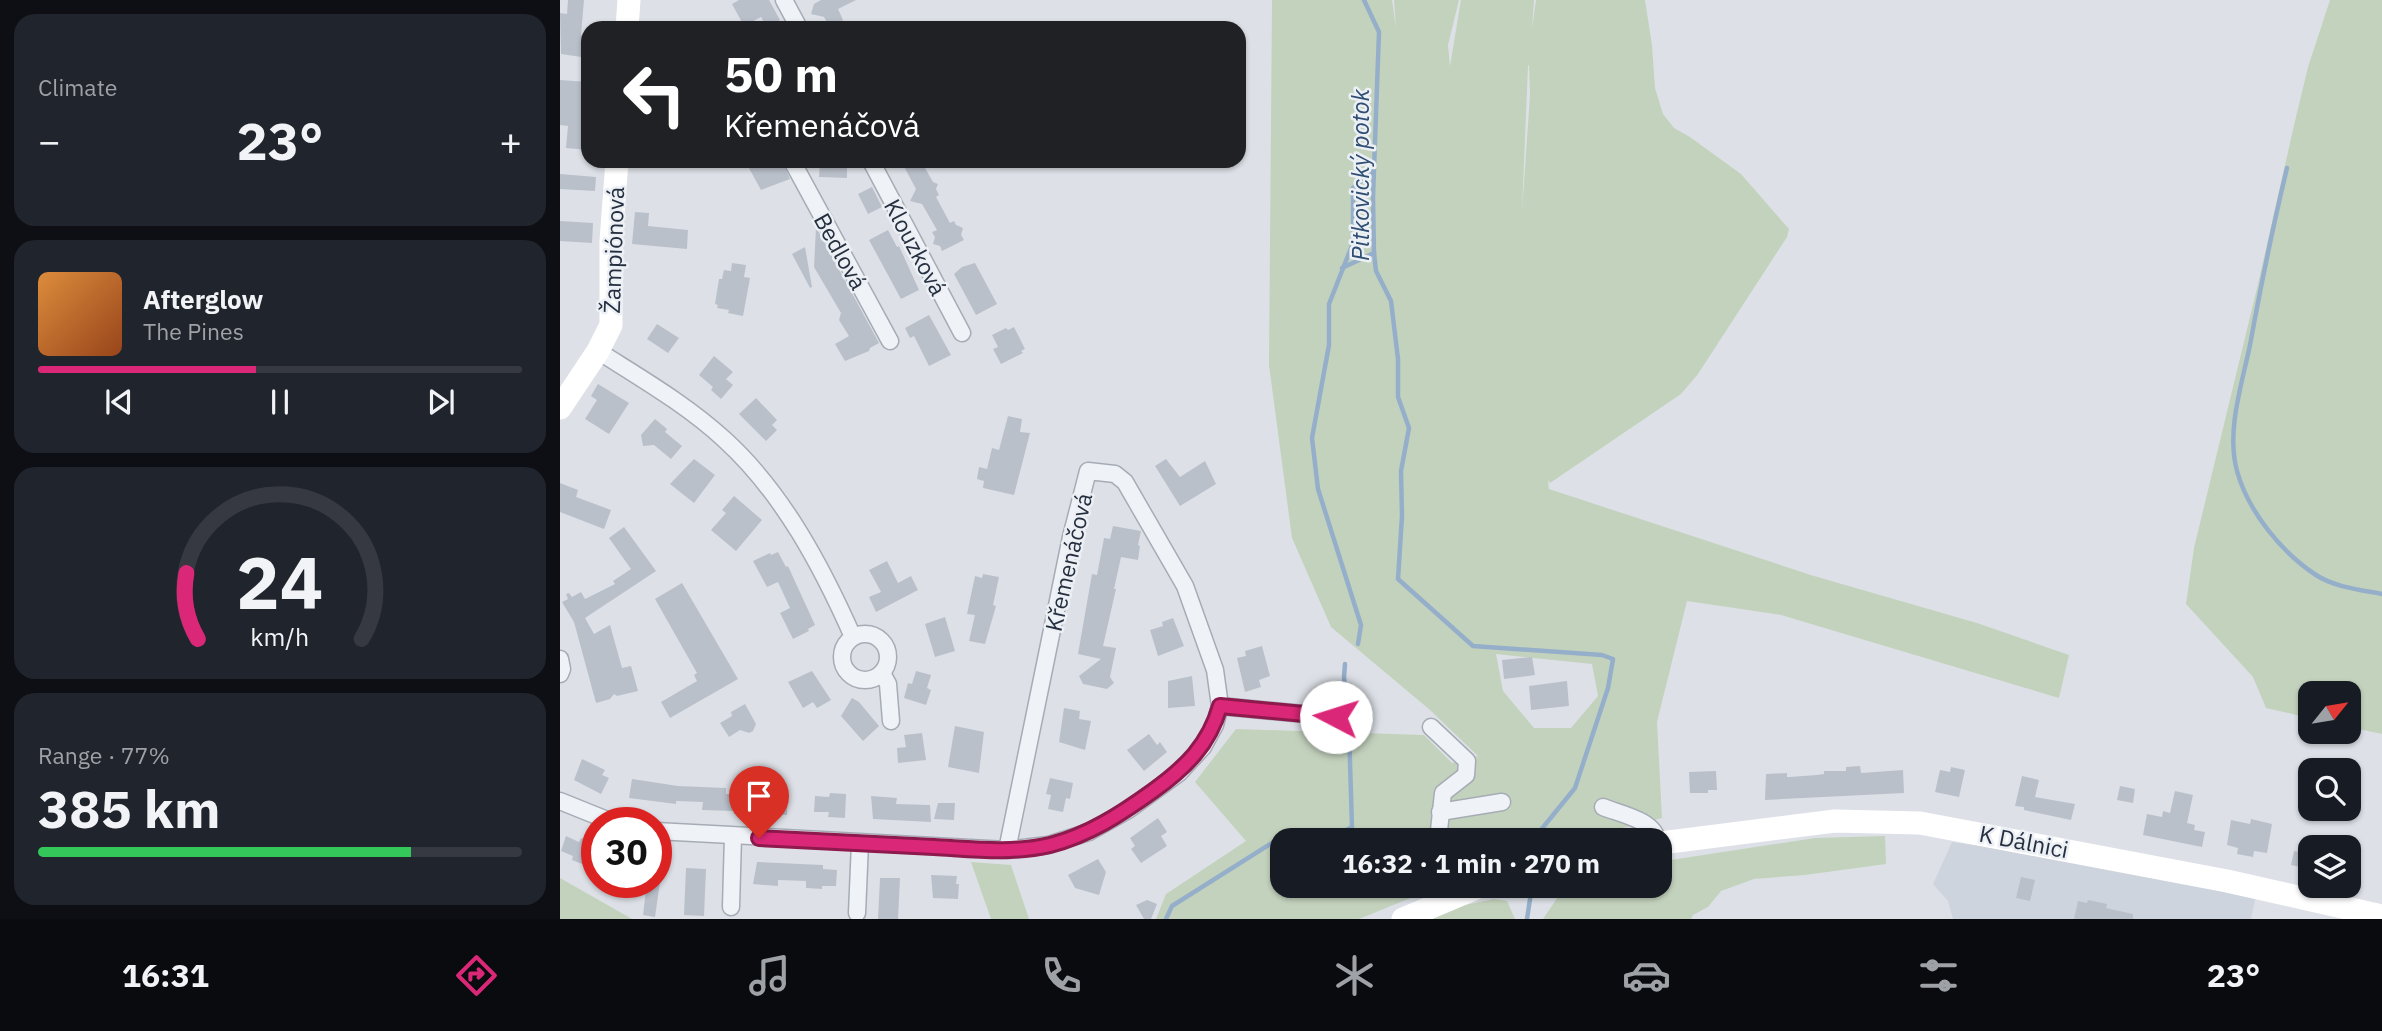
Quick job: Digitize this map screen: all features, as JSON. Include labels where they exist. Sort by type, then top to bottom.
[{"type":"street","points":[[628,21],[629,0]]},
{"type":"street","points":[[784,0],[795,21]]},
{"type":"street","name":"Žampiónová","points":[[560,408],[598,351],[611,325],[611,241],[616,168]]},
{"type":"street","name":"Bedlová","points":[[796,168],[890,341]]},
{"type":"street","name":"Klouzková","points":[[875,168],[962,333]]},
{"type":"street","points":[[598,351],[677,401],[726,441],[768,487],[818,565],[853,637]]},
{"type":"street","name":"Křemenáčová","points":[[672,832],[1007,850],[1048,845],[1089,832],[1128,810],[1179,773],[1203,747],[1215,725],[1220,706],[1215,670],[1185,586],[1125,482],[1115,474],[1088,471],[1071,537],[1007,850]]},
{"type":"street","points":[[864,634],[875,636],[884,642],[888,663],[882,673],[873,679],[861,680],[851,676],[844,667],[842,655],[845,645],[853,637],[864,634]]},
{"type":"street","points":[[560,659],[560,674]]},
{"type":"street","points":[[882,673],[888,684],[891,721]]},
{"type":"street","points":[[1220,706],[1336,717]]},
{"type":"street","points":[[1431,727],[1467,761],[1466,775],[1443,793],[1439,828]]},
{"type":"street","points":[[560,801],[581,809]]},
{"type":"street","points":[[1440,812],[1502,802]]},
{"type":"street","points":[[1603,807],[1651,828]]},
{"type":"street","name":"K Dálnici","points":[[1672,840],[1835,821],[1920,823],[2011,838],[2227,881],[2382,916]]},
{"type":"street","points":[[731,907],[733,836]]},
{"type":"street","points":[[857,913],[859,843]]},
{"type":"street","points":[[1403,919],[1435,898]]},
{"type":"shaded area","points":[[1952,842],[2055,857],[2256,895],[2251,919],[1953,919],[1948,901],[1933,884]]},
{"type":"green space","points":[[1272,0],[1392,0],[1396,28],[1394,0],[1459,0],[1448,45],[1450,66],[1461,0],[1534,0],[1532,29],[1536,0],[1645,0],[1655,88],[1663,114],[1674,128],[1741,174],[1789,229],[1787,237],[1698,374],[1681,394],[1550,483],[1548,480],[1549,489],[1814,576],[1977,623],[2069,655],[2059,698],[1781,615],[1687,601],[1657,722],[1662,818],[1622,828],[1270,828],[1270,898],[1411,898],[1359,919],[1156,919],[1166,894],[1246,841],[1195,782],[1236,729],[1424,735],[1452,763],[1478,756],[1430,710],[1331,627],[1292,538],[1269,365]],"holes":[[[1529,65],[1530,95],[1522,212]],[[1496,654],[1592,664],[1598,696],[1571,728],[1534,728],[1503,691]]]},
{"type":"green space","points":[[2330,0],[2382,0],[2382,734],[2361,730],[2361,681],[2298,681],[2298,715],[2266,708],[2253,677],[2186,604],[2194,548],[2308,67]]},
{"type":"green space","points":[[1885,836],[1886,864],[1754,879],[1721,891],[1708,907],[1693,915],[1691,919],[1543,919],[1557,898],[1672,898],[1672,860],[1815,838]]},
{"type":"green space","points":[[971,862],[1011,865],[1029,919],[991,919]]},
{"type":"green space","points":[[560,878],[581,890],[581,898],[595,898],[632,919],[560,919]]},
{"type":"green space","points":[[1494,899],[1507,901],[1515,919],[1427,919],[1446,909]]},
{"type":"building","points":[[568,0],[584,0],[581,57],[561,54],[560,13],[567,14]]},
{"type":"building","points":[[739,0],[769,0],[780,20],[763,21],[761,17],[753,21],[741,21],[732,4]]},
{"type":"building","points":[[821,0],[856,0],[838,9],[841,21],[826,21],[824,17],[811,14],[814,4]]},
{"type":"building","points":[[560,80],[581,82],[581,149],[566,148],[568,126],[560,125]]},
{"type":"building","points":[[749,168],[785,168],[790,179],[761,190]]},
{"type":"building","points":[[820,168],[847,168],[847,178],[819,177]]},
{"type":"building","points":[[905,168],[925,168],[933,182],[938,184],[936,189],[939,195],[936,197],[950,223],[954,221],[963,228],[961,235],[964,240],[942,251],[940,246],[933,244],[935,237],[932,232],[937,230],[922,204],[910,201],[916,189]]},
{"type":"building","points":[[560,174],[596,177],[595,191],[560,189]]},
{"type":"building","points":[[872,187],[882,207],[868,214],[858,194]]},
{"type":"building","points":[[635,212],[649,213],[648,226],[688,230],[687,249],[632,244]]},
{"type":"building","points":[[560,221],[593,223],[592,243],[560,241]]},
{"type":"building","points":[[816,227],[879,343],[869,351],[845,361],[835,344],[849,336],[839,320],[841,313],[814,267]]},
{"type":"building","points":[[888,230],[897,247],[899,246],[919,290],[901,299],[869,240]]},
{"type":"building","points":[[805,247],[812,287],[810,288],[792,254]]},
{"type":"building","points":[[732,263],[746,265],[744,277],[750,278],[743,316],[728,313],[729,310],[717,308],[718,305],[715,304],[719,279],[722,279],[724,270],[731,271]]},
{"type":"building","points":[[975,263],[997,304],[976,315],[954,274],[962,267]]},
{"type":"building","points":[[929,315],[951,355],[929,366],[914,336],[910,338],[905,328]]},
{"type":"building","points":[[657,324],[679,338],[668,353],[647,339]]},
{"type":"building","points":[[1014,327],[1025,349],[1021,351],[1023,353],[1001,364],[993,349],[998,347],[992,335]]},
{"type":"building","points":[[714,356],[733,372],[726,379],[733,385],[721,399],[711,390],[713,387],[699,375]]},
{"type":"building","points":[[598,384],[629,403],[609,434],[585,419],[597,400],[591,396]]},
{"type":"building","points":[[756,398],[777,420],[772,425],[777,430],[766,441],[739,414]]},
{"type":"building","points":[[1008,416],[1022,419],[1020,432],[1030,433],[1014,495],[983,488],[984,481],[977,479],[979,467],[987,469],[992,448],[999,450]]},
{"type":"building","points":[[655,419],[667,429],[665,432],[682,446],[671,459],[654,445],[643,446],[641,435]]},
{"type":"building","points":[[694,459],[715,475],[694,503],[670,484]]},
{"type":"building","points":[[1166,459],[1180,477],[1205,461],[1216,484],[1180,506],[1155,466]]},
{"type":"building","points":[[560,483],[578,490],[576,497],[611,510],[604,529],[560,512]]},
{"type":"building","points":[[734,496],[762,520],[736,551],[711,530],[726,513],[722,510]]},
{"type":"building","points":[[1113,526],[1141,531],[1138,560],[1121,557],[1114,589],[1103,646],[1116,648],[1110,677],[1114,683],[1107,689],[1083,684],[1079,676],[1101,659],[1078,654],[1092,574],[1097,575],[1104,538],[1110,539]]},
{"type":"building","points":[[624,527],[656,571],[585,618],[594,634],[610,625],[622,668],[631,666],[638,691],[617,696],[614,694],[610,699],[596,703],[574,622],[562,602],[568,599],[566,594],[569,593],[572,597],[581,592],[585,599],[615,584],[613,581],[631,569],[609,538]]},
{"type":"building","points":[[778,552],[786,567],[788,566],[815,625],[793,639],[780,613],[790,608],[778,582],[767,587],[753,561]]},
{"type":"building","points":[[887,561],[898,583],[911,576],[918,590],[876,612],[869,597],[881,592],[869,570]]},
{"type":"building","points":[[983,574],[999,577],[993,605],[996,606],[985,644],[969,641],[975,615],[967,614],[975,576],[982,578]]},
{"type":"building","points":[[682,583],[738,679],[670,718],[661,702],[697,681],[694,675],[697,673],[655,599]]},
{"type":"building","points":[[945,617],[955,651],[935,657],[925,624]]},
{"type":"building","points":[[1173,618],[1184,646],[1158,656],[1150,630],[1163,626],[1162,622]]},
{"type":"building","points":[[1262,646],[1270,676],[1259,680],[1261,687],[1245,692],[1237,658],[1246,656],[1245,651]]},
{"type":"building","points":[[1532,657],[1535,675],[1504,679],[1502,660]]},
{"type":"building","points":[[812,671],[831,700],[817,708],[813,702],[803,708],[788,682]]},
{"type":"building","points":[[916,671],[931,675],[927,688],[931,690],[926,705],[904,698],[908,683],[912,684]]},
{"type":"building","points":[[1192,676],[1195,706],[1168,708],[1168,681]]},
{"type":"building","points":[[1567,681],[1569,706],[1531,710],[1529,686]]},
{"type":"building","points":[[852,698],[859,702],[879,726],[863,741],[841,716]]},
{"type":"building","points":[[745,704],[756,724],[753,731],[749,733],[740,730],[729,737],[720,723],[732,716],[731,712]]},
{"type":"building","points":[[1064,708],[1080,711],[1079,719],[1091,721],[1085,750],[1059,742]]},
{"type":"building","points":[[955,726],[984,732],[979,773],[948,767]]},
{"type":"building","points":[[922,733],[926,760],[898,763],[897,748],[906,747],[904,735]]},
{"type":"building","points":[[1149,734],[1157,745],[1160,742],[1167,752],[1144,771],[1127,750]]},
{"type":"building","points":[[582,759],[605,770],[602,775],[609,778],[601,794],[574,780]]},
{"type":"building","points":[[1860,766],[1861,773],[1903,770],[1904,793],[1765,800],[1766,774],[1787,773],[1787,777],[1817,775],[1824,774],[1824,771],[1846,771],[1846,767]]},
{"type":"building","points":[[1951,767],[1965,770],[1959,797],[1935,792],[1940,770],[1950,772]]},
{"type":"building","points":[[1716,771],[1717,790],[1690,793],[1689,772]]},
{"type":"building","points":[[2022,776],[2039,780],[2035,797],[2075,804],[2071,820],[2015,806]]},
{"type":"building","points":[[1050,778],[1073,783],[1070,799],[1066,798],[1063,812],[1048,809],[1051,795],[1046,794]]},
{"type":"building","points":[[632,779],[678,786],[726,788],[726,794],[734,794],[733,811],[702,810],[703,802],[676,801],[676,804],[629,798]]},
{"type":"building","points":[[2120,786],[2135,789],[2133,803],[2117,800]]},
{"type":"building","points":[[772,790],[788,790],[787,815],[770,814],[771,810],[757,809],[758,793],[772,793]]},
{"type":"building","points":[[2175,791],[2193,795],[2187,823],[2195,825],[2194,830],[2205,832],[2202,847],[2143,835],[2147,814],[2162,817],[2163,811],[2170,813]]},
{"type":"building","points":[[830,793],[846,794],[845,818],[828,817],[829,812],[814,812],[815,796],[829,797]]},
{"type":"building","points":[[871,796],[897,798],[896,804],[930,805],[931,822],[873,819]]},
{"type":"building","points":[[938,803],[955,803],[954,820],[934,819]]},
{"type":"building","points":[[1158,818],[1167,832],[1161,836],[1167,846],[1141,863],[1131,849],[1135,846],[1130,838]]},
{"type":"building","points":[[2251,819],[2272,824],[2267,853],[2254,851],[2253,857],[2237,854],[2238,848],[2227,845],[2231,820],[2250,824]]},
{"type":"building","points":[[566,836],[579,842],[581,838],[581,864],[572,860],[573,856],[561,851]]},
{"type":"building","points":[[2294,851],[2298,852],[2298,866],[2291,865]]},
{"type":"building","points":[[1098,859],[1106,872],[1099,895],[1075,888],[1068,875]]},
{"type":"building","points":[[757,862],[823,865],[823,869],[837,870],[836,886],[806,888],[806,881],[778,880],[778,886],[753,884]]},
{"type":"building","points":[[686,868],[706,869],[704,916],[684,915]]},
{"type":"building","points":[[931,875],[957,876],[958,899],[933,898]]},
{"type":"building","points":[[2021,877],[2035,880],[2030,901],[2016,898]]},
{"type":"building","points":[[880,878],[900,878],[898,919],[878,919]]},
{"type":"building","points":[[645,898],[658,898],[655,917],[643,915]]},
{"type":"building","points":[[1147,900],[1157,904],[1151,919],[1144,919],[1136,905]]},
{"type":"building","points":[[2088,900],[2107,904],[2106,908],[2133,914],[2133,919],[2074,919],[2078,901],[2087,903]]},
{"type":"waterway","name":"Pitkovický potok","points":[[1364,0],[1379,32],[1373,197],[1374,253],[1376,271],[1391,301],[1398,359],[1398,397],[1409,428],[1401,471],[1402,516],[1398,579],[1473,646],[1602,655],[1613,659],[1608,688],[1575,788],[1542,828]]},
{"type":"waterway","points":[[2287,168],[2236,408],[2233,440],[2237,471],[2249,501],[2290,555],[2316,575],[2331,582],[2382,594]]},
{"type":"waterway","points":[[1358,644],[1361,625],[1318,489],[1312,438],[1329,345],[1329,304],[1353,243],[1353,188],[1373,171]]},
{"type":"waterway","points":[[1342,268],[1374,253]]},
{"type":"waterway","points":[[1345,664],[1348,714]]},
{"type":"waterway","points":[[1166,919],[1172,906],[1278,839],[1315,836],[1331,838],[1352,827],[1349,729]]},
{"type":"waterway","name":"Pitkovický potok","points":[[1527,919],[1530,898]]},
{"type":"route","points":[[759,838],[1007,850],[1048,845],[1089,832],[1128,810],[1179,773],[1203,747],[1215,725],[1220,706],[1336,717]]}]
